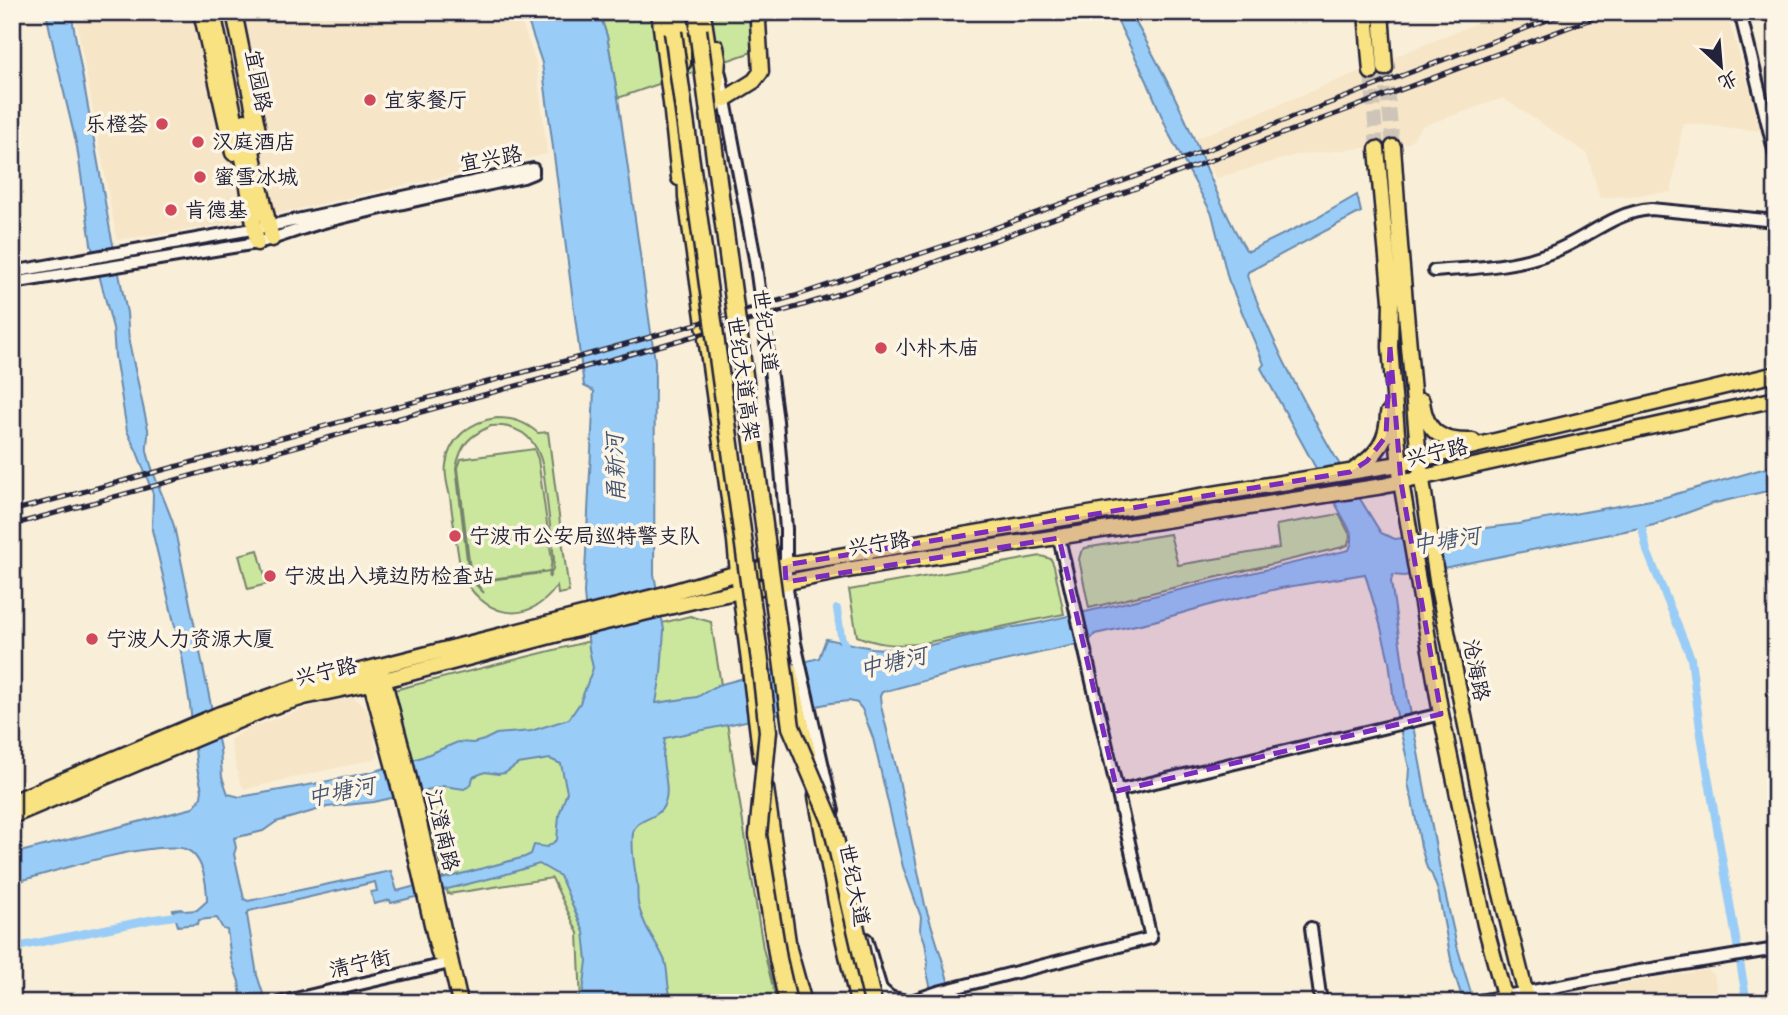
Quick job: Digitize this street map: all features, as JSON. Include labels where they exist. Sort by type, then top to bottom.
[{"type":"highway","name":"世纪大道高架","points":[[668,12],[727,414],[764,735],[758,835],[778,959],[788,1003]]},
{"type":"highway","name":"世纪大道高架","points":[[700,12],[698,30],[798,730],[831,821],[873,1003]]},
{"type":"main road","name":"宜园路","points":[[201,12],[232,152],[247,155]]},
{"type":"main road","name":"宜园路","points":[[213,12],[247,155]]},
{"type":"main road","name":"宜园路","points":[[223,12],[263,234]]},
{"type":"main road","points":[[234,12],[260,141],[247,155]]},
{"type":"main road","points":[[659,12],[678,176],[686,198]]},
{"type":"main road","points":[[679,12],[683,36],[686,198],[740,591],[764,735],[789,949],[804,1003]]},
{"type":"main road","name":"世纪大道","points":[[700,12],[720,102],[780,565],[786,655],[798,730],[858,1003]]},
{"type":"main road","points":[[712,12],[720,102],[754,81],[761,72],[758,22],[761,12]]},
{"type":"main road","points":[[1366,12],[1378,70],[1381,12]]},
{"type":"main road","name":"沧海路","points":[[1393,147],[1419,460],[1429,529],[1495,869],[1526,998]]},
{"type":"main road","name":"沧海路","points":[[1377,149],[1391,301],[1390,347],[1401,482],[1441,713],[1485,925],[1505,999]]},
{"type":"main road","name":"沧海路","points":[[1409,341],[1417,359],[1423,411],[1434,432],[1453,441],[1499,440]]},
{"type":"main road","name":"沧海路","points":[[1350,472],[1367,461],[1386,436],[1386,363],[1390,347]]},
{"type":"main road","name":"兴宁路","points":[[667,601],[738,573],[1399,464],[1776,374]]},
{"type":"main road","name":"兴宁路","points":[[189,734],[301,686],[376,675],[667,601],[740,591],[853,569],[1361,490],[1776,399]]},
{"type":"main road","name":"江澄南路","points":[[376,675],[446,964],[460,1003]]},
{"type":"main road","points":[[12,802],[189,734]]},
{"type":"main road","points":[[12,816],[189,734]]},
{"type":"main road","name":"江澄南路","points":[[446,964],[450,1003]]},
{"type":"street","points":[[1740,12],[1776,156]]},
{"type":"street","points":[[720,102],[755,259],[777,421],[786,530],[780,565]]},
{"type":"street","name":"宜兴路","points":[[12,272],[85,265],[129,265],[263,234],[533,169],[533,173],[523,177],[296,229],[263,234],[118,254],[85,265],[12,283]]},
{"type":"street","points":[[1434,271],[1514,264],[1549,254],[1605,223],[1637,210],[1651,209],[1776,221]]},
{"type":"street","points":[[781,583],[843,856],[876,977],[881,989],[890,997],[906,1002],[1151,938],[1059,538]]},
{"type":"street","points":[[1117,791],[1441,713]]},
{"type":"street","points":[[1311,928],[1321,1003]]},
{"type":"street","points":[[1468,1003],[1526,998],[1634,972],[1776,949]]},
{"type":"street","name":"清宁街","points":[[278,1003],[446,964]]},
{"type":"highlighted area","points":[[1390,347],[1401,482],[1441,714],[1117,791],[1059,538],[786,582],[785,565],[1350,472],[1367,461],[1386,436]]},
{"type":"shaded area","points":[[75,12],[518,12],[536,63],[547,154],[233,223],[117,240]]},
{"type":"shaded area","points":[[1504,12],[1726,12],[1762,131],[1683,123],[1671,192],[1600,198],[1587,153],[1503,98],[1422,126],[1409,143],[1296,155],[1216,178],[1195,139]]},
{"type":"shaded area","points":[[353,697],[365,708],[372,721],[378,758],[245,789],[240,782],[230,740],[247,729],[330,700]]},
{"type":"shaded area","points":[[1707,970],[1714,975],[1719,1003],[1545,1003],[1552,996]]},
{"type":"green space","points":[[599,12],[755,12],[755,51],[618,98],[607,36]]},
{"type":"green space","points":[[487,420],[514,420],[524,423],[538,433],[548,432],[569,592],[558,594],[557,586],[545,600],[518,612],[505,612],[480,599],[461,572],[446,465],[457,439],[470,427]],"holes":[[[491,426],[502,426],[526,435],[537,448],[543,467],[553,569],[549,578],[550,572],[476,582],[484,593],[475,584],[468,568],[456,468],[463,447],[472,437]]]},
{"type":"green space","points":[[534,449],[538,459],[552,560],[550,571],[476,581],[470,569],[458,468],[461,459]]},
{"type":"green space","points":[[1339,514],[1350,535],[1348,545],[1343,547],[1089,608],[1079,559],[1085,548],[1170,534],[1178,565],[1279,548],[1276,525]]},
{"type":"green space","points":[[258,550],[267,584],[248,589],[239,555]]},
{"type":"green space","points":[[1041,556],[1051,559],[1054,566],[1064,614],[919,644],[888,644],[857,636],[849,590]]},
{"type":"green space","points":[[690,616],[711,622],[763,948],[777,1003],[581,1003],[578,933],[552,878],[448,894],[394,690]]},
{"type":"water","points":[[46,12],[71,12],[127,313],[129,342],[148,429],[147,451],[174,526],[220,749],[222,777],[228,794],[240,797],[372,772],[422,757],[458,742],[473,743],[496,734],[531,731],[569,719],[580,703],[593,668],[584,593],[594,391],[584,386],[542,63],[525,12],[599,12],[607,36],[655,361],[654,574],[664,630],[656,703],[697,697],[718,685],[819,658],[826,639],[897,650],[926,646],[1038,623],[1349,550],[1352,534],[1261,368],[1264,364],[1228,279],[1212,214],[1170,136],[1113,12],[1130,12],[1174,96],[1219,198],[1246,250],[1249,251],[1317,218],[1357,195],[1361,212],[1248,272],[1247,276],[1275,343],[1308,407],[1381,533],[1395,539],[1518,524],[1662,498],[1776,465],[1776,489],[1711,504],[1654,525],[1404,576],[1393,575],[1391,581],[1408,699],[1441,875],[1457,946],[1474,1003],[1464,1003],[1453,970],[1438,891],[1421,847],[1408,784],[1409,768],[1394,702],[1389,661],[1365,574],[1281,588],[1217,603],[1095,634],[1088,642],[882,692],[881,706],[925,905],[954,1003],[934,1003],[927,972],[925,942],[920,929],[921,917],[903,867],[873,738],[862,709],[857,703],[849,701],[665,738],[665,801],[660,811],[635,828],[632,845],[639,906],[647,928],[665,961],[673,1003],[571,1003],[583,992],[587,961],[584,932],[560,876],[539,864],[391,903],[390,900],[374,904],[371,892],[377,891],[375,882],[249,911],[247,915],[257,975],[266,1003],[242,1003],[227,930],[223,929],[217,918],[178,926],[173,910],[197,910],[207,901],[205,879],[200,864],[191,852],[175,847],[121,854],[12,883],[12,854],[193,808],[201,797],[202,790],[182,656],[152,530],[153,494],[127,431],[113,328],[91,244],[77,147]],"holes":[[[550,759],[561,764],[567,792],[559,815],[557,840],[547,847],[534,845],[531,854],[525,857],[397,891],[391,871],[248,901],[244,899],[234,854],[234,838],[263,831],[276,822],[327,807],[374,802],[444,786],[464,789],[471,785],[473,777],[485,772],[505,773],[518,764]]]},
{"type":"waterway","points":[[1640,519],[1647,551],[1691,658],[1700,729],[1747,1003]]},
{"type":"waterway","name":"中塘河","points":[[837,609],[841,636],[847,650]]},
{"type":"waterway","points":[[12,948],[183,915]]},
{"type":"tunnel","points":[[1385,68],[1393,147]]},
{"type":"tunnel","points":[[1371,72],[1377,149]]},
{"type":"railway","points":[[12,511],[795,296],[970,237],[1175,162],[1569,12]]},
{"type":"railway","points":[[12,525],[574,370],[899,275],[1610,12]]},
{"type":"place","name":"宜家餐厅","points":[[370,100]]},
{"type":"place","name":"乐橙荟","points":[[162,124]]},
{"type":"place","name":"汉庭酒店","points":[[198,142]]},
{"type":"place","name":"蜜雪冰城","points":[[200,177]]},
{"type":"place","name":"肯德基","points":[[171,210]]},
{"type":"place","name":"小朴木庙","points":[[881,348]]},
{"type":"place","name":"宁波市公安局巡特警支队","points":[[455,536]]},
{"type":"place","name":"宁波出入境边防检查站","points":[[270,576]]},
{"type":"place","name":"宁波人力资源大厦","points":[[92,639]]},
{"type":"water label","name":"甬新河","points":[[616,468]]}]
